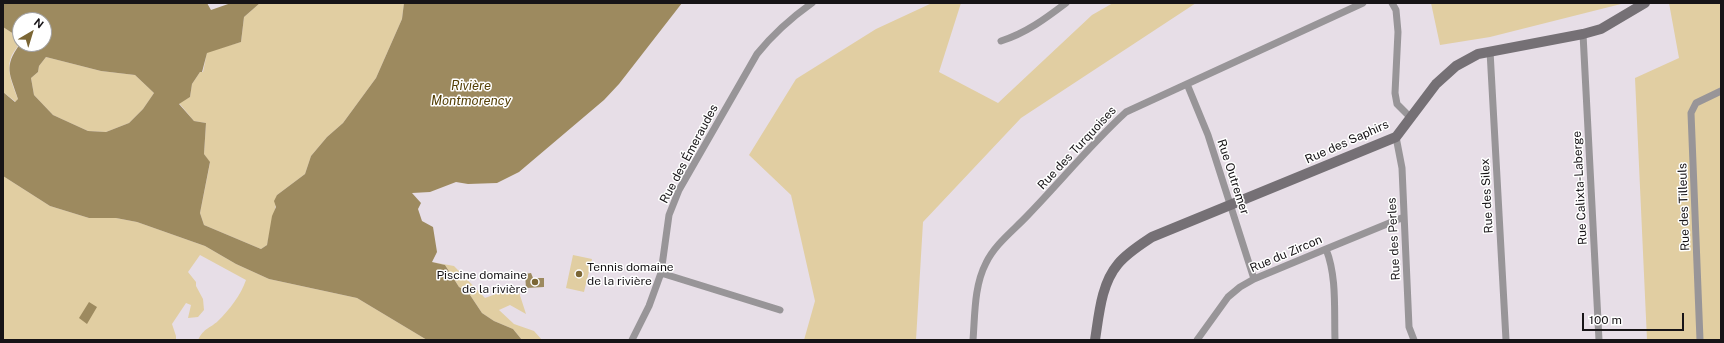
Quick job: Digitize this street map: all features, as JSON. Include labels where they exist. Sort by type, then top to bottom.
[{"type":"street","name":"Rue des Émeraudes","points":[[632,340],[649,306],[661,273],[669,215],[679,190],[757,54],[769,39],[787,22],[812,3]]},
{"type":"street","points":[[1001,41],[1017,36],[1035,26],[1066,3]]},
{"type":"street","name":"Rue des Turquoises","points":[[973,340],[976,296],[980,278],[986,262],[1000,244],[1027,217],[1110,126],[1126,112],[1363,3]]},
{"type":"street","points":[[1392,3],[1396,10],[1398,32],[1395,93],[1397,104],[1410,117]]},
{"type":"street","name":"Rue des Saphirs","points":[[1095,340],[1101,304],[1107,281],[1117,264],[1131,251],[1152,237],[1396,137],[1436,84],[1456,66],[1478,54],[1583,34],[1601,29],[1645,3]]},
{"type":"street","name":"Rue Calixta-Laberge","points":[[1583,34],[1599,340]]},
{"type":"street","name":"Rue des Silex","points":[[1490,51],[1506,340]]},
{"type":"street","name":"Rue Outremer","points":[[1186,84],[1208,135],[1254,279]]},
{"type":"street","name":"Rue des Tilleuls","points":[[1700,340],[1690,114],[1696,103],[1721,90]]},
{"type":"street","name":"Rue des Perles","points":[[1396,137],[1402,168],[1409,327],[1414,340]]},
{"type":"street","name":"Rue du Zircon","points":[[1197,340],[1228,297],[1240,287],[1254,279],[1326,248],[1404,217]]},
{"type":"street","points":[[1326,248],[1334,276],[1335,340]]},
{"type":"street","points":[[661,273],[780,310]]},
{"type":"shaded area","points":[[260,3],[404,3],[402,19],[376,78],[343,123],[327,137],[311,156],[305,174],[277,195],[267,245],[261,249],[204,225],[200,213],[210,163],[204,154],[206,123],[194,121],[179,103],[190,97],[192,84],[200,72],[203,72],[207,52],[241,42],[244,17]]},
{"type":"shaded area","points":[[932,3],[961,3],[939,72],[998,103],[1092,15],[1113,3],[1196,3],[1021,118],[923,222],[916,340],[804,340],[815,301],[791,195],[749,155],[796,79],[876,29]]},
{"type":"shaded area","points":[[1431,3],[1625,3],[1490,37],[1440,45]]},
{"type":"shaded area","points":[[1669,3],[1721,3],[1721,340],[1647,340],[1635,78],[1679,58]]},
{"type":"shaded area","points":[[3,27],[12,33],[12,52],[14,52],[9,66],[10,77],[18,99],[16,102],[3,92]]},
{"type":"shaded area","points":[[46,57],[101,71],[135,75],[154,93],[143,109],[129,123],[106,132],[88,131],[53,115],[34,95],[31,78],[38,72],[39,66]]},
{"type":"shaded area","points":[[3,176],[50,206],[89,218],[116,218],[137,222],[205,246],[236,264],[269,279],[357,298],[427,340],[198,340],[205,331],[218,321],[238,297],[246,280],[200,255],[188,272],[196,282],[196,286],[203,299],[204,310],[198,317],[188,318],[191,305],[186,303],[172,324],[176,340],[3,340]]},
{"type":"shaded area","name":"Tennis domaine de la rivière","points":[[573,255],[592,259],[584,292],[566,288]]},
{"type":"shaded area","points":[[432,262],[454,266],[485,298],[517,286],[526,314],[510,305],[499,310],[514,324],[534,331],[542,340],[522,340],[513,329],[494,321],[482,313],[468,292],[459,287],[445,265]]},
{"type":"water","name":"Rivière Montmorency","points":[[3,3],[207,3],[211,10],[231,3],[260,3],[244,17],[241,42],[207,53],[202,72],[200,72],[192,84],[190,97],[179,104],[194,121],[206,123],[204,154],[210,162],[200,213],[204,225],[261,249],[267,245],[272,216],[276,207],[274,201],[277,195],[305,174],[311,156],[327,137],[343,123],[376,78],[402,19],[404,3],[682,3],[619,84],[604,100],[519,172],[497,183],[468,184],[456,182],[430,192],[412,193],[421,203],[418,209],[422,221],[433,227],[437,252],[432,262],[445,265],[459,287],[468,292],[482,313],[494,321],[513,329],[522,340],[427,340],[357,298],[269,279],[236,264],[205,246],[137,222],[116,218],[89,218],[50,206],[3,176],[3,92],[15,102],[18,99],[10,71],[11,59],[15,52],[52,52],[52,12],[12,12],[12,33],[3,27]],"holes":[[[46,57],[101,71],[135,75],[154,93],[143,109],[129,123],[106,132],[88,131],[53,115],[34,95],[31,78],[38,72],[39,66]]]},
{"type":"water","name":"Piscine domaine de la rivière","points":[[531,273],[533,278],[544,278],[544,287],[526,288],[525,274]]},
{"type":"water","points":[[89,302],[97,307],[87,324],[79,318]]},
{"type":"place","name":"Tennis domaine de la rivière","points":[[579,274]]},
{"type":"place","name":"Piscine domaine de la rivière","points":[[535,282]]}]
